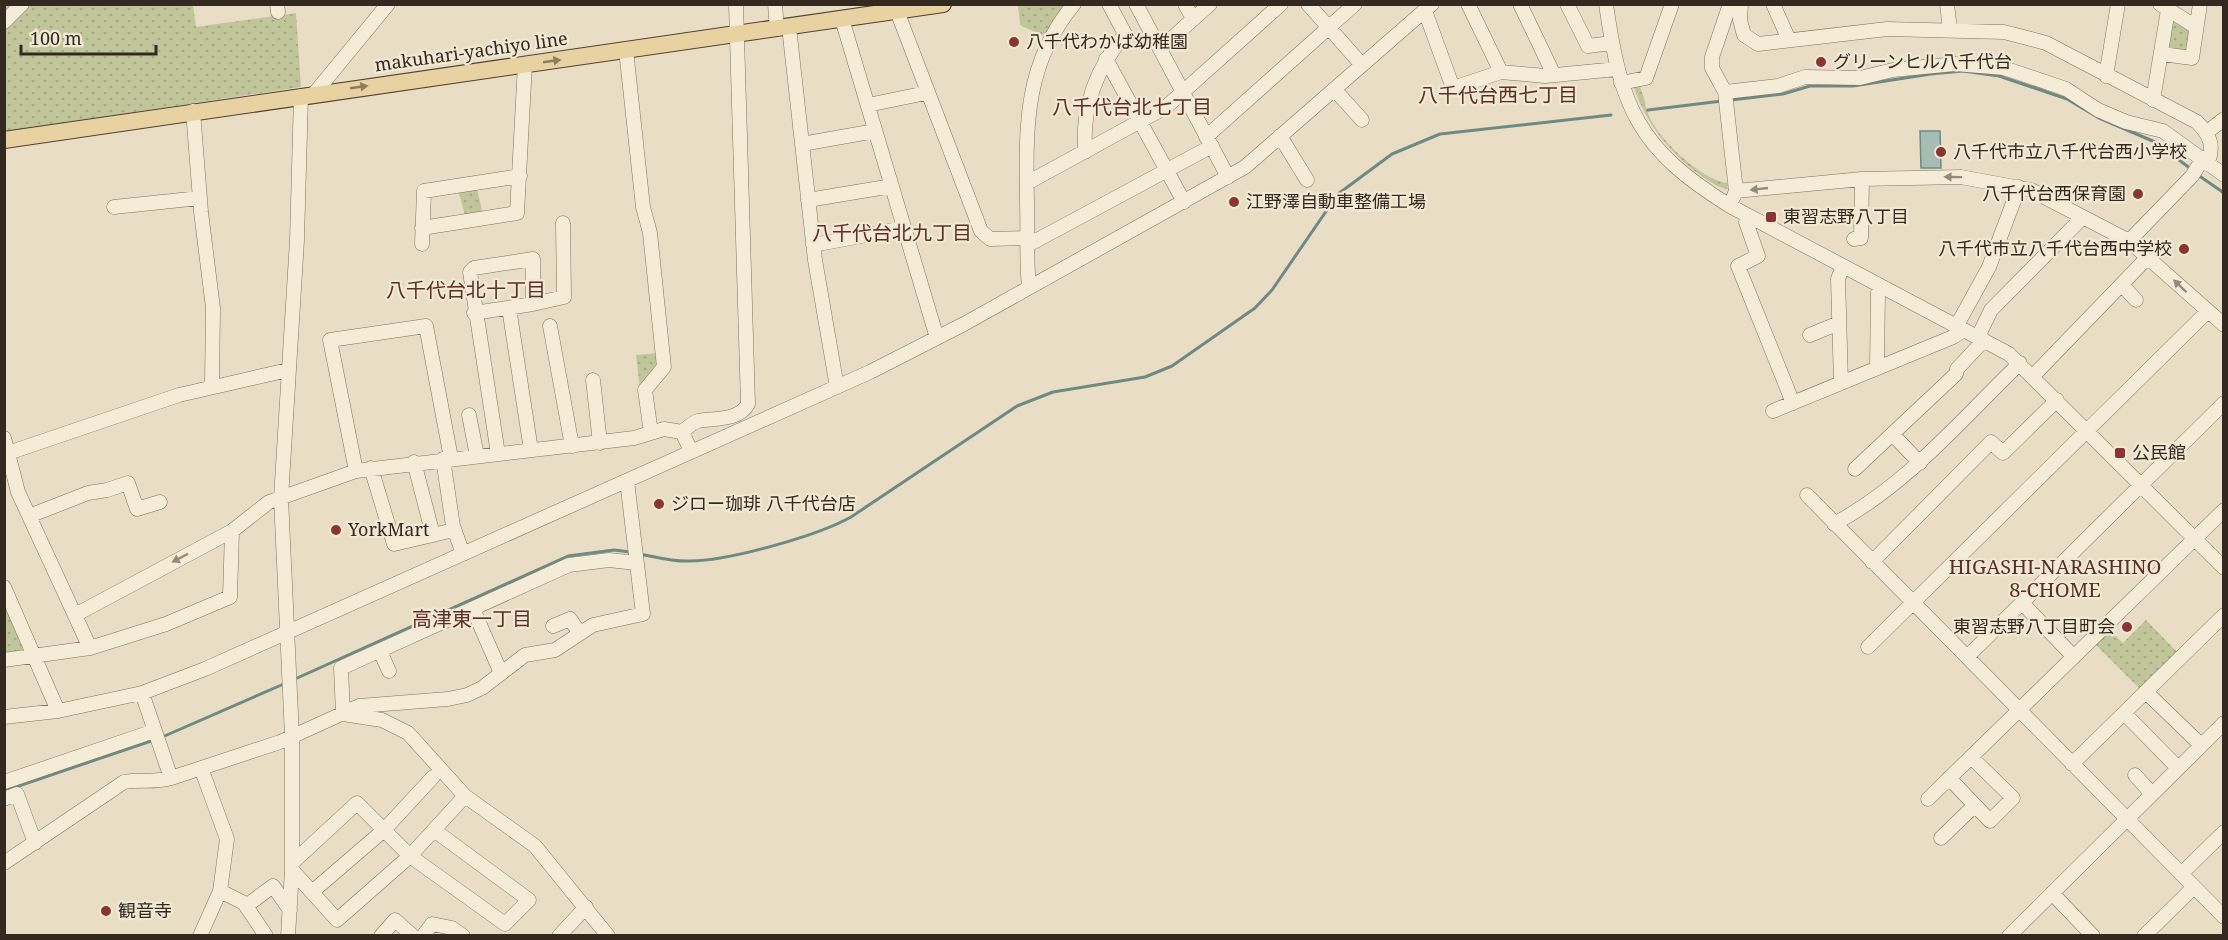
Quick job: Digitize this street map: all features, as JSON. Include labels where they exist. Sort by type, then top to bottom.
[{"type":"main road","name":"makuhari-yachiyo line","points":[[4,140],[944,4]]},
{"type":"street","points":[[4,22],[22,4]]},
{"type":"street","points":[[288,936],[292,866],[292,736],[281,498],[297,231],[308,95],[388,4]]},
{"type":"street","points":[[75,615],[232,531],[236,525],[269,502],[356,471],[447,458],[600,443],[664,429],[682,432],[696,422],[726,417],[742,411],[748,405],[736,4]]},
{"type":"street","points":[[775,4],[783,28],[802,144],[813,245],[837,387]]},
{"type":"street","points":[[1029,287],[1026,133],[1031,90],[1048,44],[1074,4]]},
{"type":"street","points":[[1085,152],[1084,118],[1087,102],[1106,59],[1125,34],[1109,4]]},
{"type":"street","points":[[1136,4],[1228,177]]},
{"type":"street","points":[[1185,4],[1193,20]]},
{"type":"street","points":[[1160,49],[1210,4]]},
{"type":"street","points":[[1027,183],[1166,107],[1281,4]]},
{"type":"street","points":[[1308,4],[1362,65]]},
{"type":"street","points":[[890,10],[981,231],[990,239],[1028,242],[1167,171],[1209,141],[1355,4]]},
{"type":"street","points":[[1468,4],[1501,72]]},
{"type":"street","points":[[1520,4],[1554,75]]},
{"type":"street","points":[[1567,4],[1588,46],[1612,43]]},
{"type":"street","points":[[1621,83],[1646,78],[1672,4]]},
{"type":"street","points":[[1730,4],[1712,57],[1712,68],[1726,98],[1736,191],[1730,206]]},
{"type":"street","points":[[1741,4],[1741,29],[1750,42],[1758,44],[1887,29],[2004,32],[2028,37],[2046,43],[2197,122],[2207,132],[2212,153],[2129,241]]},
{"type":"street","points":[[1773,4],[1789,40]]},
{"type":"street","points":[[1947,4],[1950,30]]},
{"type":"street","points":[[2106,76],[2118,4]]},
{"type":"street","points":[[2162,54],[2192,58],[2200,4]]},
{"type":"street","points":[[1607,6],[1617,69],[1633,113],[1654,145],[1692,183],[1730,206],[1981,338],[2020,363],[2223,568]]},
{"type":"street","points":[[2153,100],[2162,54],[2164,7],[2196,27]]},
{"type":"street","points":[[4,717],[58,711],[142,693],[205,669],[837,387],[937,338],[1245,167],[1428,8],[1453,88],[1501,72],[1554,75],[1617,69]]},
{"type":"street","points":[[842,19],[937,338]]},
{"type":"street","points":[[626,50],[643,207],[650,233],[664,367],[645,390],[651,433]]},
{"type":"street","points":[[1106,59],[1184,202]]},
{"type":"street","points":[[1726,98],[1805,77],[1860,78],[1893,70],[1955,63],[2004,68],[2066,89],[2097,110],[2126,122],[2163,131],[2199,167],[2223,175]]},
{"type":"street","points":[[422,228],[517,213],[525,64]]},
{"type":"street","points":[[1334,89],[1362,120]]},
{"type":"street","points":[[867,105],[926,93]]},
{"type":"street","points":[[193,111],[200,198],[213,308],[212,385]]},
{"type":"street","points":[[2207,132],[2223,119]]},
{"type":"street","points":[[802,144],[875,131]]},
{"type":"street","points":[[1280,136],[1307,180]]},
{"type":"street","points":[[422,244],[424,191],[520,176]]},
{"type":"street","points":[[1736,191],[1862,179],[1961,177],[2031,190],[2129,241],[2223,325]]},
{"type":"street","points":[[1854,239],[1861,238],[1862,179]]},
{"type":"street","points":[[808,200],[892,186]]},
{"type":"street","points":[[1773,411],[1877,368],[1960,328],[1989,267],[2019,187]]},
{"type":"street","points":[[114,207],[200,198]]},
{"type":"street","points":[[1751,217],[1746,222],[1758,256],[1738,266],[1793,403]]},
{"type":"street","points":[[1855,469],[1894,436],[1956,374],[1957,369],[1981,338],[1991,310],[2083,217]]},
{"type":"street","points":[[474,314],[564,297],[563,223]]},
{"type":"street","points":[[813,245],[904,228]]},
{"type":"street","points":[[2033,376],[2148,257]]},
{"type":"street","points":[[498,454],[474,314],[470,272],[474,268],[533,259],[533,304]]},
{"type":"street","points":[[1841,383],[1838,279],[1843,266]]},
{"type":"street","points":[[2122,285],[2136,300]]},
{"type":"street","points":[[1877,368],[1878,292],[1882,287]]},
{"type":"street","points":[[509,308],[531,450]]},
{"type":"street","points":[[1868,647],[2207,312]]},
{"type":"street","points":[[1810,335],[1839,323]]},
{"type":"street","points":[[356,471],[330,340],[426,326],[447,458],[454,531],[463,554]]},
{"type":"street","points":[[550,326],[572,446]]},
{"type":"street","points":[[1834,524],[1861,509],[1920,463],[2020,363]]},
{"type":"street","points":[[8,453],[131,410],[212,385],[288,370]]},
{"type":"street","points":[[593,380],[600,443]]},
{"type":"street","points":[[1872,562],[1991,442],[2003,453],[2056,400]]},
{"type":"street","points":[[1967,657],[2223,403]]},
{"type":"street","points":[[469,415],[477,456]]},
{"type":"street","points":[[682,432],[691,452]]},
{"type":"street","points":[[1894,436],[1920,463]]},
{"type":"street","points":[[4,438],[18,492],[90,648]]},
{"type":"street","points":[[414,462],[433,535]]},
{"type":"street","points":[[371,468],[394,544],[454,531]]},
{"type":"street","points":[[4,863],[110,789],[124,782],[140,779],[161,781],[171,778],[292,736],[359,706],[458,698],[482,688],[525,655],[555,650],[579,632],[593,625],[643,614],[627,481]]},
{"type":"street","points":[[29,516],[88,493],[128,483],[137,509],[160,502]]},
{"type":"street","points":[[4,497],[18,492]]},
{"type":"street","points":[[1807,495],[2223,917]]},
{"type":"street","points":[[1928,799],[2223,510]]},
{"type":"street","points":[[4,660],[90,648],[166,624],[230,597],[232,531]]},
{"type":"street","points":[[343,714],[341,668],[569,565],[636,556]]},
{"type":"street","points":[[4,587],[58,711]]},
{"type":"street","points":[[2022,603],[2074,657]]},
{"type":"street","points":[[473,609],[501,673]]},
{"type":"street","points":[[2072,764],[2223,615]]},
{"type":"street","points":[[553,626],[570,619],[579,632]]},
{"type":"street","points":[[380,651],[389,671]]},
{"type":"street","points":[[2146,692],[2201,745]]},
{"type":"street","points":[[142,693],[171,778]]},
{"type":"street","points":[[2124,713],[2178,768]]},
{"type":"street","points":[[343,714],[382,720],[408,733],[465,796],[527,839],[609,936]]},
{"type":"street","points":[[2009,936],[2223,724]]},
{"type":"street","points":[[4,782],[156,736]]},
{"type":"street","points":[[1949,778],[1990,821],[2013,798],[1971,757]]},
{"type":"street","points":[[200,936],[220,891],[226,832],[201,768]]},
{"type":"street","points":[[2134,776],[2152,794]]},
{"type":"street","points":[[312,892],[384,830],[433,777]]},
{"type":"street","points":[[4,799],[17,794],[35,843]]},
{"type":"street","points":[[292,866],[337,921],[410,856],[465,796]]},
{"type":"street","points":[[292,866],[357,803],[410,856],[505,924],[529,900],[434,830]]},
{"type":"street","points":[[1941,838],[1974,806]]},
{"type":"street","points":[[2181,874],[2223,832]]},
{"type":"street","points":[[246,906],[273,886],[290,910]]},
{"type":"street","points":[[2144,936],[2194,887]]},
{"type":"street","points":[[220,891],[246,906],[267,936]]},
{"type":"street","points":[[2052,893],[2093,936]]},
{"type":"street","points":[[559,936],[586,907]]},
{"type":"street","points":[[381,936],[395,920],[413,936]]},
{"type":"street","points":[[423,936],[432,924],[452,928],[463,936]]},
{"type":"green space","points":[[5,5],[193,5],[196,27],[296,13],[301,87],[5,132]]},
{"type":"green space","points":[[1018,5],[1067,5],[1044,36],[1020,25]]},
{"type":"green space","points":[[2170,17],[2192,27],[2190,53],[2165,48]]},
{"type":"green space","points":[[1649,82],[1640,87],[1649,116],[1664,139],[1684,159],[1706,175],[1727,183],[1728,189],[1715,185],[1683,161],[1672,150],[1653,126],[1638,99],[1633,84]]},
{"type":"green space","points":[[476,185],[483,215],[466,219],[458,189]]},
{"type":"green space","points":[[659,353],[660,366],[640,389],[636,355]]},
{"type":"green space","points":[[5,603],[25,654],[5,656]]},
{"type":"green space","points":[[2146,620],[2179,654],[2142,691],[2093,642],[2107,628],[2123,643]]},
{"type":"water","points":[[1920,131],[1940,131],[1941,168],[1921,168]]},
{"type":"waterway","points":[[1731,100],[1783,94],[1810,86],[1853,86],[1963,71],[1999,76],[2067,99],[2099,118],[2155,142],[2191,169]]},
{"type":"waterway","points":[[1648,110],[1722,101]]},
{"type":"waterway","points":[[640,554],[678,561],[706,560],[749,552],[817,532],[851,517],[1017,406],[1053,392],[1145,377],[1172,366],[1255,308],[1272,290],[1338,194],[1392,154],[1440,134],[1611,115]]},
{"type":"waterway","points":[[2198,175],[2224,193]]},
{"type":"waterway","points":[[295,679],[568,556],[614,550],[630,552]]},
{"type":"waterway","points":[[160,738],[286,683]]},
{"type":"waterway","points":[[4,791],[154,740]]},
{"type":"place","name":"八千代わかば幼稚園","points":[[1014,42]]},
{"type":"place","name":"グリーンヒル八千代台","points":[[1821,62]]},
{"type":"place","name":"八千代市立八千代台西小学校","points":[[1941,152]]},
{"type":"place","name":"八千代台西保育園","points":[[2138,194]]},
{"type":"place","name":"江野澤自動車整備工場","points":[[1234,202]]},
{"type":"place","name":"東習志野八丁目","points":[[1771,217]]},
{"type":"place","name":"八千代市立八千代台西中学校","points":[[2184,249]]},
{"type":"place","name":"公民館","points":[[2120,453]]},
{"type":"place","name":"ジロー珈琲 八千代台店","points":[[659,504]]},
{"type":"place","name":"YorkMart","points":[[336,530]]},
{"type":"place","name":"東習志野八丁目町会","points":[[2127,627]]},
{"type":"place","name":"観音寺","points":[[106,911]]},
{"type":"district","name":"八千代台西七丁目","points":[[1498,95]]},
{"type":"district","name":"八千代台北七丁目","points":[[1132,107]]},
{"type":"district","name":"八千代台北九丁目","points":[[892,233]]},
{"type":"district","name":"八千代台北十丁目","points":[[466,290]]},
{"type":"district","name":"HIGASHI-NARASHINO 8-CHOME","points":[[2055,578]]},
{"type":"district","name":"高津東一丁目","points":[[472,619]]}]
